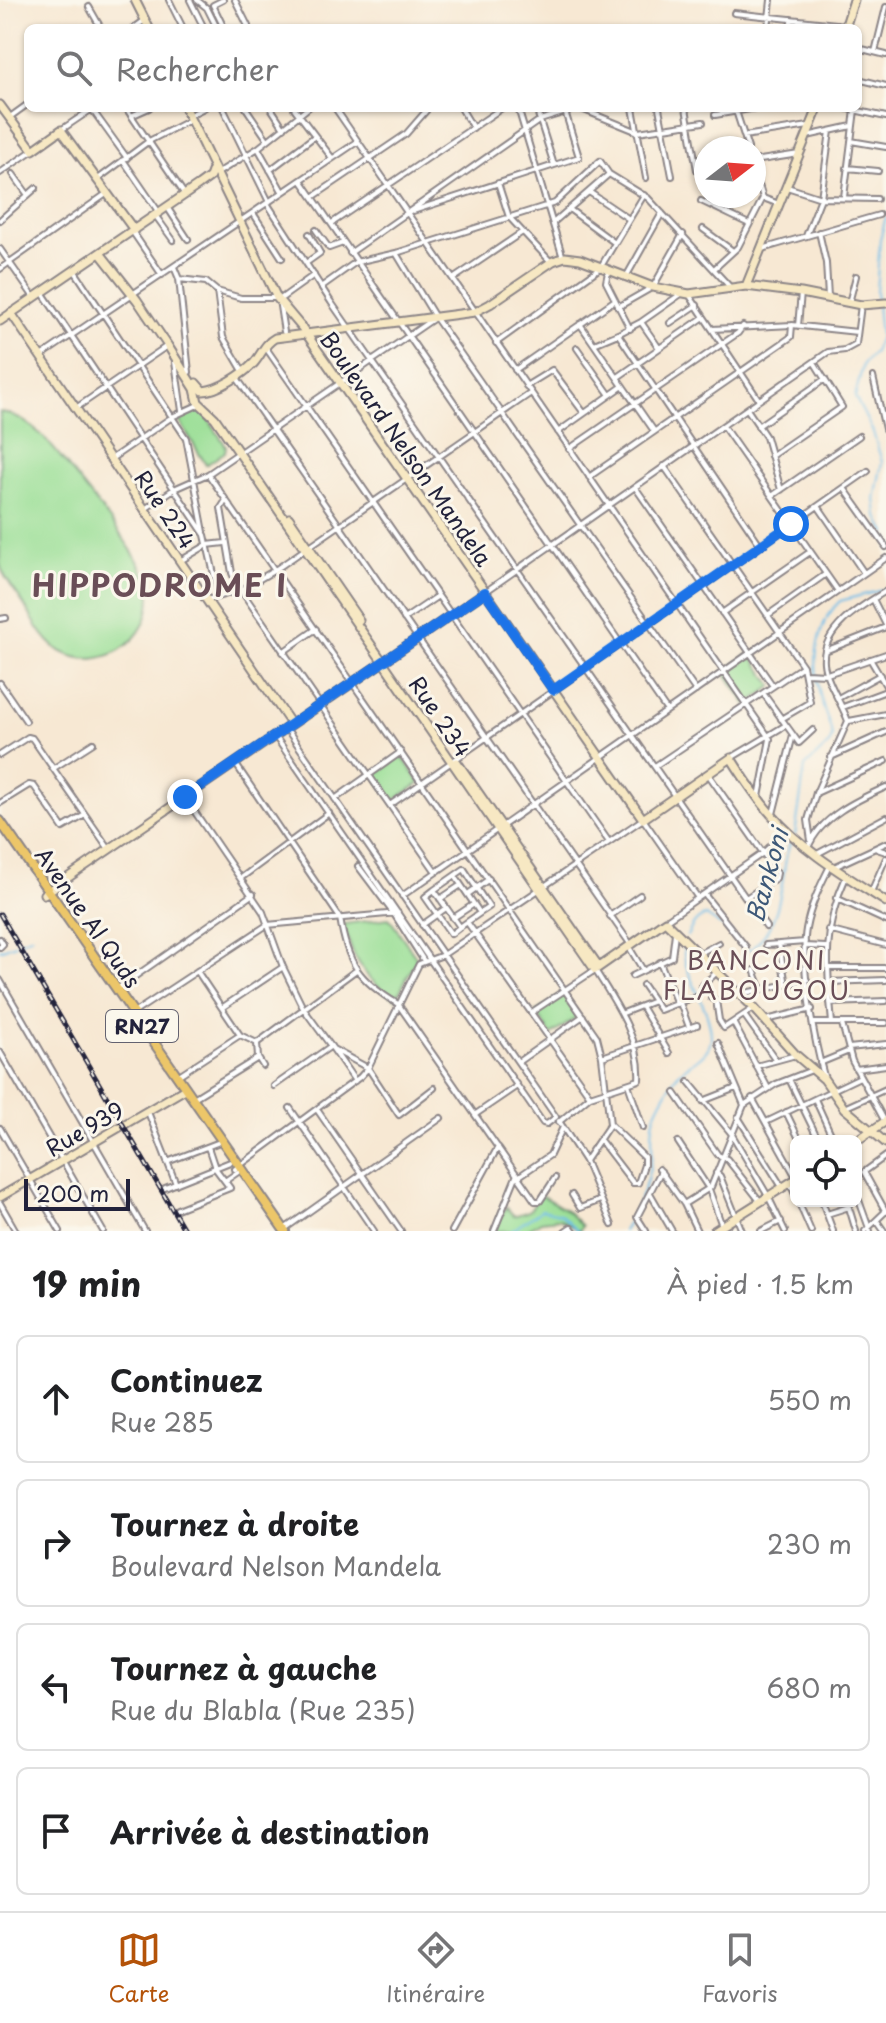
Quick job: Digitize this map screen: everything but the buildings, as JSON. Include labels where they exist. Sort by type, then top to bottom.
[{"type":"main road","name":"Avenue Al Quds","points":[[0,821],[282,1231]]},
{"type":"main road","name":"Avenue Al Quds","points":[[0,830],[177,1076],[213,1145],[236,1167]]},
{"type":"street","points":[[135,0],[147,24]]},
{"type":"street","points":[[169,0],[181,24]]},
{"type":"street","points":[[190,0],[202,24]]},
{"type":"street","points":[[197,0],[210,6],[221,24]]},
{"type":"street","points":[[210,6],[223,0]]},
{"type":"street","points":[[235,0],[247,24]]},
{"type":"street","points":[[768,24],[771,0]]},
{"type":"street","points":[[846,24],[854,0]]},
{"type":"street","points":[[210,6],[216,24]]},
{"type":"street","points":[[89,7],[99,24]]},
{"type":"street","points":[[875,52],[886,7]]},
{"type":"street","points":[[734,13],[830,24]]},
{"type":"street","points":[[791,19],[791,24]]},
{"type":"street","points":[[862,49],[886,55]]},
{"type":"street","points":[[862,80],[886,86]]},
{"type":"street","points":[[0,102],[34,149]]},
{"type":"street","points":[[0,124],[24,107]]},
{"type":"street","points":[[0,173],[86,112]]},
{"type":"street","points":[[95,112],[173,240]]},
{"type":"street","points":[[128,112],[185,195]]},
{"type":"street","points":[[131,116],[140,112]]},
{"type":"street","points":[[225,112],[268,202],[321,287],[766,927]]},
{"type":"street","points":[[249,112],[268,140]]},
{"type":"street","points":[[274,112],[284,128]]},
{"type":"street","points":[[297,112],[332,158]]},
{"type":"street","points":[[4,316],[185,195],[215,171],[258,148],[303,112]]},
{"type":"street","points":[[340,112],[357,142],[769,738],[758,799]]},
{"type":"street","points":[[313,197],[406,134],[425,112]]},
{"type":"street","points":[[463,112],[473,128]]},
{"type":"street","points":[[331,223],[496,112]]},
{"type":"street","points":[[519,112],[563,256]]},
{"type":"street","points":[[537,112],[554,165]]},
{"type":"street","points":[[350,253],[540,120],[560,112]]},
{"type":"street","points":[[407,213],[579,157],[566,112]]},
{"type":"street","points":[[589,112],[638,132],[703,122]]},
{"type":"street","points":[[634,112],[646,178]]},
{"type":"street","points":[[660,112],[672,176]]},
{"type":"street","points":[[687,112],[694,153]]},
{"type":"street","points":[[715,115],[731,112]]},
{"type":"street","points":[[736,112],[744,136],[811,126]]},
{"type":"street","points":[[746,286],[816,112]]},
{"type":"street","points":[[844,197],[855,112]]},
{"type":"street","points":[[862,112],[886,117]]},
{"type":"street","points":[[98,179],[188,115]]},
{"type":"street","name":"Boulevard Nelson Mandela","points":[[188,115],[278,299],[305,332],[698,898]]},
{"type":"street","points":[[807,136],[853,126]]},
{"type":"street","points":[[61,130],[108,193],[162,275]]},
{"type":"street","points":[[806,236],[821,198],[830,131]]},
{"type":"street","points":[[270,170],[315,136]]},
{"type":"street","points":[[851,141],[886,147]]},
{"type":"street","points":[[41,356],[357,142]]},
{"type":"street","points":[[258,148],[283,192]]},
{"type":"street","points":[[766,159],[800,154]]},
{"type":"street","points":[[321,287],[356,262],[428,244],[555,203],[600,161],[609,174],[644,195],[730,288]]},
{"type":"street","points":[[847,168],[878,171]]},
{"type":"street","points":[[13,174],[28,195]]},
{"type":"street","points":[[553,223],[609,174]]},
{"type":"street","points":[[301,180],[667,711]]},
{"type":"street","points":[[498,183],[509,217],[549,261]]},
{"type":"street","points":[[199,185],[214,185],[225,192]]},
{"type":"street","points":[[787,187],[821,198],[877,199]]},
{"type":"street","points":[[2,218],[36,188]]},
{"type":"street","points":[[589,192],[629,219]]},
{"type":"street","points":[[0,269],[108,193]]},
{"type":"street","points":[[630,329],[605,279],[604,269],[615,243],[644,195]]},
{"type":"street","points":[[766,199],[780,204]]},
{"type":"street","points":[[167,207],[188,239]]},
{"type":"street","points":[[716,208],[750,224]]},
{"type":"street","points":[[713,269],[733,251],[758,208]]},
{"type":"street","points":[[569,209],[615,243]]},
{"type":"street","points":[[253,213],[282,258]]},
{"type":"street","points":[[626,278],[662,213]]},
{"type":"street","points":[[762,249],[879,215]]},
{"type":"street","points":[[703,229],[733,251]]},
{"type":"street","points":[[316,230],[329,248],[343,243]]},
{"type":"street","points":[[819,232],[826,263],[829,300]]},
{"type":"street","points":[[453,279],[522,233]]},
{"type":"street","points":[[306,263],[320,253],[309,234]]},
{"type":"street","points":[[618,307],[653,287],[683,234]]},
{"type":"street","points":[[0,249],[34,298]]},
{"type":"street","points":[[102,252],[189,372],[204,398]]},
{"type":"street","points":[[396,253],[434,316],[696,691]]},
{"type":"street","points":[[263,347],[275,338],[305,332],[474,310],[490,304],[549,261],[563,256],[580,259],[653,287],[686,293],[746,286],[861,305],[884,303]]},
{"type":"street","points":[[174,267],[179,279],[189,372]]},
{"type":"street","points":[[496,343],[604,269]]},
{"type":"street","points":[[74,270],[186,438],[219,596]]},
{"type":"street","points":[[179,279],[206,282],[217,291],[253,300],[278,299],[314,275]]},
{"type":"street","points":[[849,303],[856,276]]},
{"type":"street","points":[[217,291],[223,337],[239,373],[273,430],[610,916],[643,970]]},
{"type":"street","points":[[42,292],[205,535]]},
{"type":"street","points":[[686,293],[759,400]]},
{"type":"street","points":[[594,344],[630,329],[686,293]]},
{"type":"street","points":[[798,326],[801,293]]},
{"type":"street","points":[[278,299],[284,332]]},
{"type":"street","points":[[515,370],[615,300]]},
{"type":"street","points":[[670,323],[697,305]]},
{"type":"street","points":[[46,892],[485,592],[828,352],[852,348],[856,344],[861,305]]},
{"type":"street","name":"Rue 224","points":[[4,316],[41,356],[289,726]]},
{"type":"street","points":[[145,509],[174,489],[208,474],[427,325],[434,316]]},
{"type":"street","points":[[617,377],[704,317]]},
{"type":"street","points":[[641,322],[659,348]]},
{"type":"street","points":[[580,324],[655,431]]},
{"type":"street","points":[[589,477],[791,337],[792,325]]},
{"type":"street","points":[[712,329],[792,325],[858,332]]},
{"type":"street","points":[[569,449],[741,331],[743,326]]},
{"type":"street","points":[[111,459],[253,363],[269,336],[305,332]]},
{"type":"street","points":[[618,334],[761,546]]},
{"type":"street","points":[[169,345],[204,398]]},
{"type":"street","points":[[76,408],[169,345]]},
{"type":"street","points":[[263,347],[609,842]]},
{"type":"street","points":[[577,348],[610,395]]},
{"type":"street","points":[[174,356],[182,411]]},
{"type":"street","points":[[771,456],[842,407],[814,362]]},
{"type":"street","points":[[526,386],[549,370],[555,371],[584,413]]},
{"type":"street","points":[[873,377],[885,429]]},
{"type":"street","points":[[758,426],[825,379]]},
{"type":"street","points":[[558,432],[623,386]]},
{"type":"street","points":[[207,600],[241,590],[275,570],[531,393]]},
{"type":"street","name":"Rue 234","points":[[204,398],[597,969]]},
{"type":"street","points":[[879,404],[886,403]]},
{"type":"street","points":[[747,409],[766,437],[781,490]]},
{"type":"street","points":[[723,426],[838,591]]},
{"type":"street","points":[[772,497],[859,436]]},
{"type":"street","points":[[664,466],[807,673],[810,702],[781,719]]},
{"type":"street","points":[[390,805],[868,471]]},
{"type":"street","points":[[208,474],[597,1037],[610,1124],[644,1157],[638,1183],[633,1183],[600,1140]]},
{"type":"street","points":[[635,487],[773,686]]},
{"type":"street","points":[[844,488],[886,547]]},
{"type":"street","points":[[226,500],[221,508],[226,543],[232,573],[241,590],[444,883]]},
{"type":"street","points":[[818,506],[864,573]]},
{"type":"street","points":[[180,561],[207,545],[226,543]]},
{"type":"street","points":[[722,613],[810,552]]},
{"type":"street","points":[[402,896],[886,558]]},
{"type":"street","points":[[768,615],[826,574]]},
{"type":"street","points":[[886,591],[845,620],[832,634],[825,651],[824,674],[839,698],[848,721],[816,793],[808,820],[809,845],[815,855],[886,902]]},
{"type":"street","points":[[404,619],[438,596]]},
{"type":"street","points":[[825,651],[886,626],[873,599]]},
{"type":"street","points":[[283,652],[316,629]]},
{"type":"street","points":[[807,673],[824,674],[886,654]]},
{"type":"street","points":[[843,707],[886,688],[870,659]]},
{"type":"street","points":[[655,766],[803,666]]},
{"type":"street","points":[[839,698],[880,675]]},
{"type":"street","points":[[0,683],[26,721]]},
{"type":"street","points":[[763,693],[799,743],[813,730]]},
{"type":"street","points":[[848,721],[886,714]]},
{"type":"street","points":[[225,1181],[236,1167],[300,1123],[368,1068],[419,964],[443,955],[708,773],[786,725]]},
{"type":"street","points":[[289,726],[335,799],[560,1122],[585,1161],[612,1225]]},
{"type":"street","points":[[831,757],[886,733]]},
{"type":"street","points":[[772,816],[793,735]]},
{"type":"street","points":[[275,736],[426,960],[543,1123],[560,1122],[590,1096],[640,1079],[622,1014],[597,969]]},
{"type":"street","points":[[0,755],[28,737],[35,742],[109,849]]},
{"type":"street","points":[[54,768],[93,743]]},
{"type":"street","points":[[335,799],[401,752]]},
{"type":"street","points":[[731,758],[772,816],[798,840],[809,845]]},
{"type":"street","points":[[816,793],[886,761]]},
{"type":"street","points":[[235,763],[340,918],[344,943],[356,971],[376,991],[398,1004],[537,1202],[555,1178]]},
{"type":"street","points":[[708,773],[777,873],[776,878],[746,898]]},
{"type":"street","points":[[0,803],[29,785],[34,786],[63,828],[85,815]]},
{"type":"street","points":[[809,845],[833,817],[886,787]]},
{"type":"street","points":[[185,797],[253,894],[303,1008],[355,1081]]},
{"type":"street","points":[[241,878],[329,813]]},
{"type":"street","points":[[815,855],[886,817]]},
{"type":"street","points":[[532,1012],[789,832]]},
{"type":"street","points":[[824,1079],[807,980],[805,944],[810,914],[832,867],[886,843]]},
{"type":"street","points":[[871,892],[886,855],[875,848]]},
{"type":"street","points":[[358,866],[396,914]]},
{"type":"street","points":[[464,869],[489,907],[451,934],[425,897],[444,883],[464,869]]},
{"type":"street","points":[[455,876],[480,913]]},
{"type":"street","points":[[832,1023],[828,930],[836,898],[846,877]]},
{"type":"street","points":[[467,895],[489,879]]},
{"type":"street","points":[[440,899],[461,885]]},
{"type":"street","points":[[434,890],[460,927]]},
{"type":"street","points":[[117,989],[253,894]]},
{"type":"street","points":[[704,894],[746,947]]},
{"type":"street","points":[[610,916],[640,895]]},
{"type":"street","points":[[836,898],[886,921]]},
{"type":"street","points":[[453,918],[474,904]]},
{"type":"street","points":[[422,925],[446,908]]},
{"type":"street","points":[[133,1013],[267,925],[396,914]]},
{"type":"street","points":[[665,921],[766,1020],[796,1055],[824,1079],[844,1108],[886,1143]]},
{"type":"street","points":[[467,922],[590,1096]]},
{"type":"street","points":[[828,930],[886,945]]},
{"type":"street","points":[[632,976],[674,954],[678,934]]},
{"type":"street","points":[[698,954],[719,943]]},
{"type":"street","points":[[779,944],[786,985]]},
{"type":"street","points":[[766,945],[827,947]]},
{"type":"street","points":[[660,962],[689,1027]]},
{"type":"street","points":[[223,1007],[283,967]]},
{"type":"street","points":[[828,968],[886,968]]},
{"type":"street","points":[[754,970],[762,990]]},
{"type":"street","points":[[197,971],[240,1035],[257,1043]]},
{"type":"street","points":[[257,1043],[356,971]]},
{"type":"street","points":[[702,986],[717,972]]},
{"type":"street","points":[[0,980],[145,1231]]},
{"type":"street","points":[[740,994],[807,980]]},
{"type":"street","points":[[828,982],[886,980]]},
{"type":"street","points":[[643,985],[660,1010],[694,997]]},
{"type":"street","points":[[711,998],[716,1000],[719,1020],[724,1028],[754,1008]]},
{"type":"street","points":[[622,1014],[654,1001]]},
{"type":"street","points":[[830,1003],[886,1001]]},
{"type":"street","points":[[641,1006],[669,1053]]},
{"type":"street","points":[[766,1020],[812,1009]]},
{"type":"street","points":[[744,1015],[776,1060]]},
{"type":"street","points":[[518,1062],[583,1016]]},
{"type":"street","points":[[733,1022],[768,1088]]},
{"type":"street","points":[[814,1023],[886,1023]]},
{"type":"street","points":[[842,1024],[856,1069],[886,1121],[862,1137]]},
{"type":"street","points":[[602,1057],[697,1025]]},
{"type":"street","points":[[177,1076],[240,1035]]},
{"type":"street","points":[[257,1043],[258,1058],[263,1066]]},
{"type":"street","points":[[718,1043],[744,1105]]},
{"type":"street","points":[[820,1063],[849,1050],[886,1044]]},
{"type":"street","points":[[332,1048],[368,1068],[399,1115],[434,1088]]},
{"type":"street","points":[[274,1086],[332,1048]]},
{"type":"street","points":[[0,1052],[103,1231]]},
{"type":"street","points":[[756,1066],[796,1055]]},
{"type":"street","points":[[192,1099],[258,1058]]},
{"type":"street","points":[[856,1069],[886,1065]]},
{"type":"street","points":[[684,1204],[709,1189],[744,1105],[768,1088],[812,1070]]},
{"type":"street","points":[[766,1122],[860,1077]]},
{"type":"street","points":[[789,1079],[816,1135]]},
{"type":"street","points":[[689,1082],[731,1133],[785,1231]]},
{"type":"street","points":[[628,1084],[643,1128]]},
{"type":"street","points":[[475,1115],[517,1086]]},
{"type":"street","points":[[703,1101],[736,1088]]},
{"type":"street","points":[[844,1108],[886,1089]]},
{"type":"street","name":"Rue 939","points":[[0,1200],[184,1090]]},
{"type":"street","points":[[675,1093],[722,1157],[727,1159],[760,1201]]},
{"type":"street","points":[[752,1098],[766,1122],[790,1179]]},
{"type":"street","points":[[815,1099],[831,1135]]},
{"type":"street","points":[[290,1108],[374,1231]]},
{"type":"street","points":[[317,1110],[401,1231]]},
{"type":"street","points":[[148,1112],[176,1184]]},
{"type":"street","points":[[786,1112],[797,1135]]},
{"type":"street","points":[[738,1117],[790,1180]]},
{"type":"street","points":[[282,1231],[441,1118]]},
{"type":"street","points":[[494,1231],[518,1175],[550,1155],[560,1122]]},
{"type":"street","points":[[585,1161],[610,1124]]},
{"type":"street","points":[[0,1128],[60,1231]]},
{"type":"street","points":[[678,1142],[709,1189],[719,1229],[790,1182]]},
{"type":"street","points":[[167,1162],[213,1145],[215,1168],[230,1188],[177,1209]]},
{"type":"street","points":[[452,1231],[498,1147]]},
{"type":"street","points":[[861,1207],[868,1230],[886,1212],[864,1172],[885,1159]]},
{"type":"street","points":[[165,1188],[215,1168],[236,1167]]},
{"type":"street","points":[[646,1231],[637,1217],[660,1170],[684,1204],[697,1231]]},
{"type":"street","points":[[716,1173],[720,1176],[742,1231]]},
{"type":"street","points":[[650,1193],[672,1231]]},
{"type":"street","points":[[572,1195],[580,1208],[601,1200]]},
{"type":"street","points":[[0,1200],[16,1231]]},
{"type":"street","points":[[800,1207],[811,1231]]},
{"type":"street","points":[[824,1207],[833,1231]]},
{"type":"street","points":[[827,1214],[842,1207]]},
{"type":"street","points":[[849,1207],[856,1231]]},
{"type":"street","points":[[761,1231],[781,1221]]},
{"type":"street","points":[[877,1221],[884,1231]]},
{"type":"street","points":[[565,1231],[569,1227],[574,1231]]},
{"type":"green space","points":[[199,409],[226,446],[225,452],[206,465],[177,417]]},
{"type":"green space","points":[[0,412],[25,422],[47,441],[120,533],[144,572],[150,600],[147,617],[139,632],[113,654],[79,658],[55,648],[3,573],[0,564]]},
{"type":"green space","points":[[750,653],[773,686],[747,705],[724,671]]},
{"type":"green space","points":[[402,756],[420,783],[393,801],[375,775]]},
{"type":"green space","points":[[389,918],[417,958],[396,999],[376,985],[361,968],[344,924]]},
{"type":"green space","points":[[564,993],[579,1016],[551,1035],[536,1012]]},
{"type":"green space","points":[[541,1195],[566,1210],[582,1226],[579,1231],[559,1219],[541,1221],[530,1228],[532,1231],[494,1231],[506,1207],[514,1216],[529,1211]]},
{"type":"waterway","name":"Bankoni","points":[[886,217],[880,239],[876,292],[880,337],[874,352],[863,364],[855,397],[873,432],[882,462],[875,499],[877,515],[886,533]]},
{"type":"waterway","name":"Bankoni","points":[[795,835],[805,767],[830,743],[832,736],[817,679],[819,637],[840,601],[886,589]]},
{"type":"waterway","name":"Bankoni","points":[[736,938],[741,947],[750,950],[771,924],[792,840]]},
{"type":"waterway","name":"Bankoni","points":[[687,936],[692,926],[706,916],[732,933]]},
{"type":"waterway","points":[[18,942],[32,936]]},
{"type":"waterway","name":"Bankoni","points":[[623,1231],[637,1207],[647,1180],[657,1110],[677,1075],[702,1056],[710,1044],[706,1012],[686,966],[684,942]]},
{"type":"waterway","points":[[0,950],[15,944]]},
{"type":"waterway","name":"Bankoni","points":[[511,1231],[542,1210],[560,1214],[578,1231]]},
{"type":"railway","points":[[0,914],[185,1231]]},
{"type":"district","name":"HIPPODROME I","points":[[160,584]]},
{"type":"district","name":"BANCONI FLABOUGOU","points":[[757,974]]},
{"type":"route","points":[[185,797],[485,592],[553,690],[791,524]]}]
